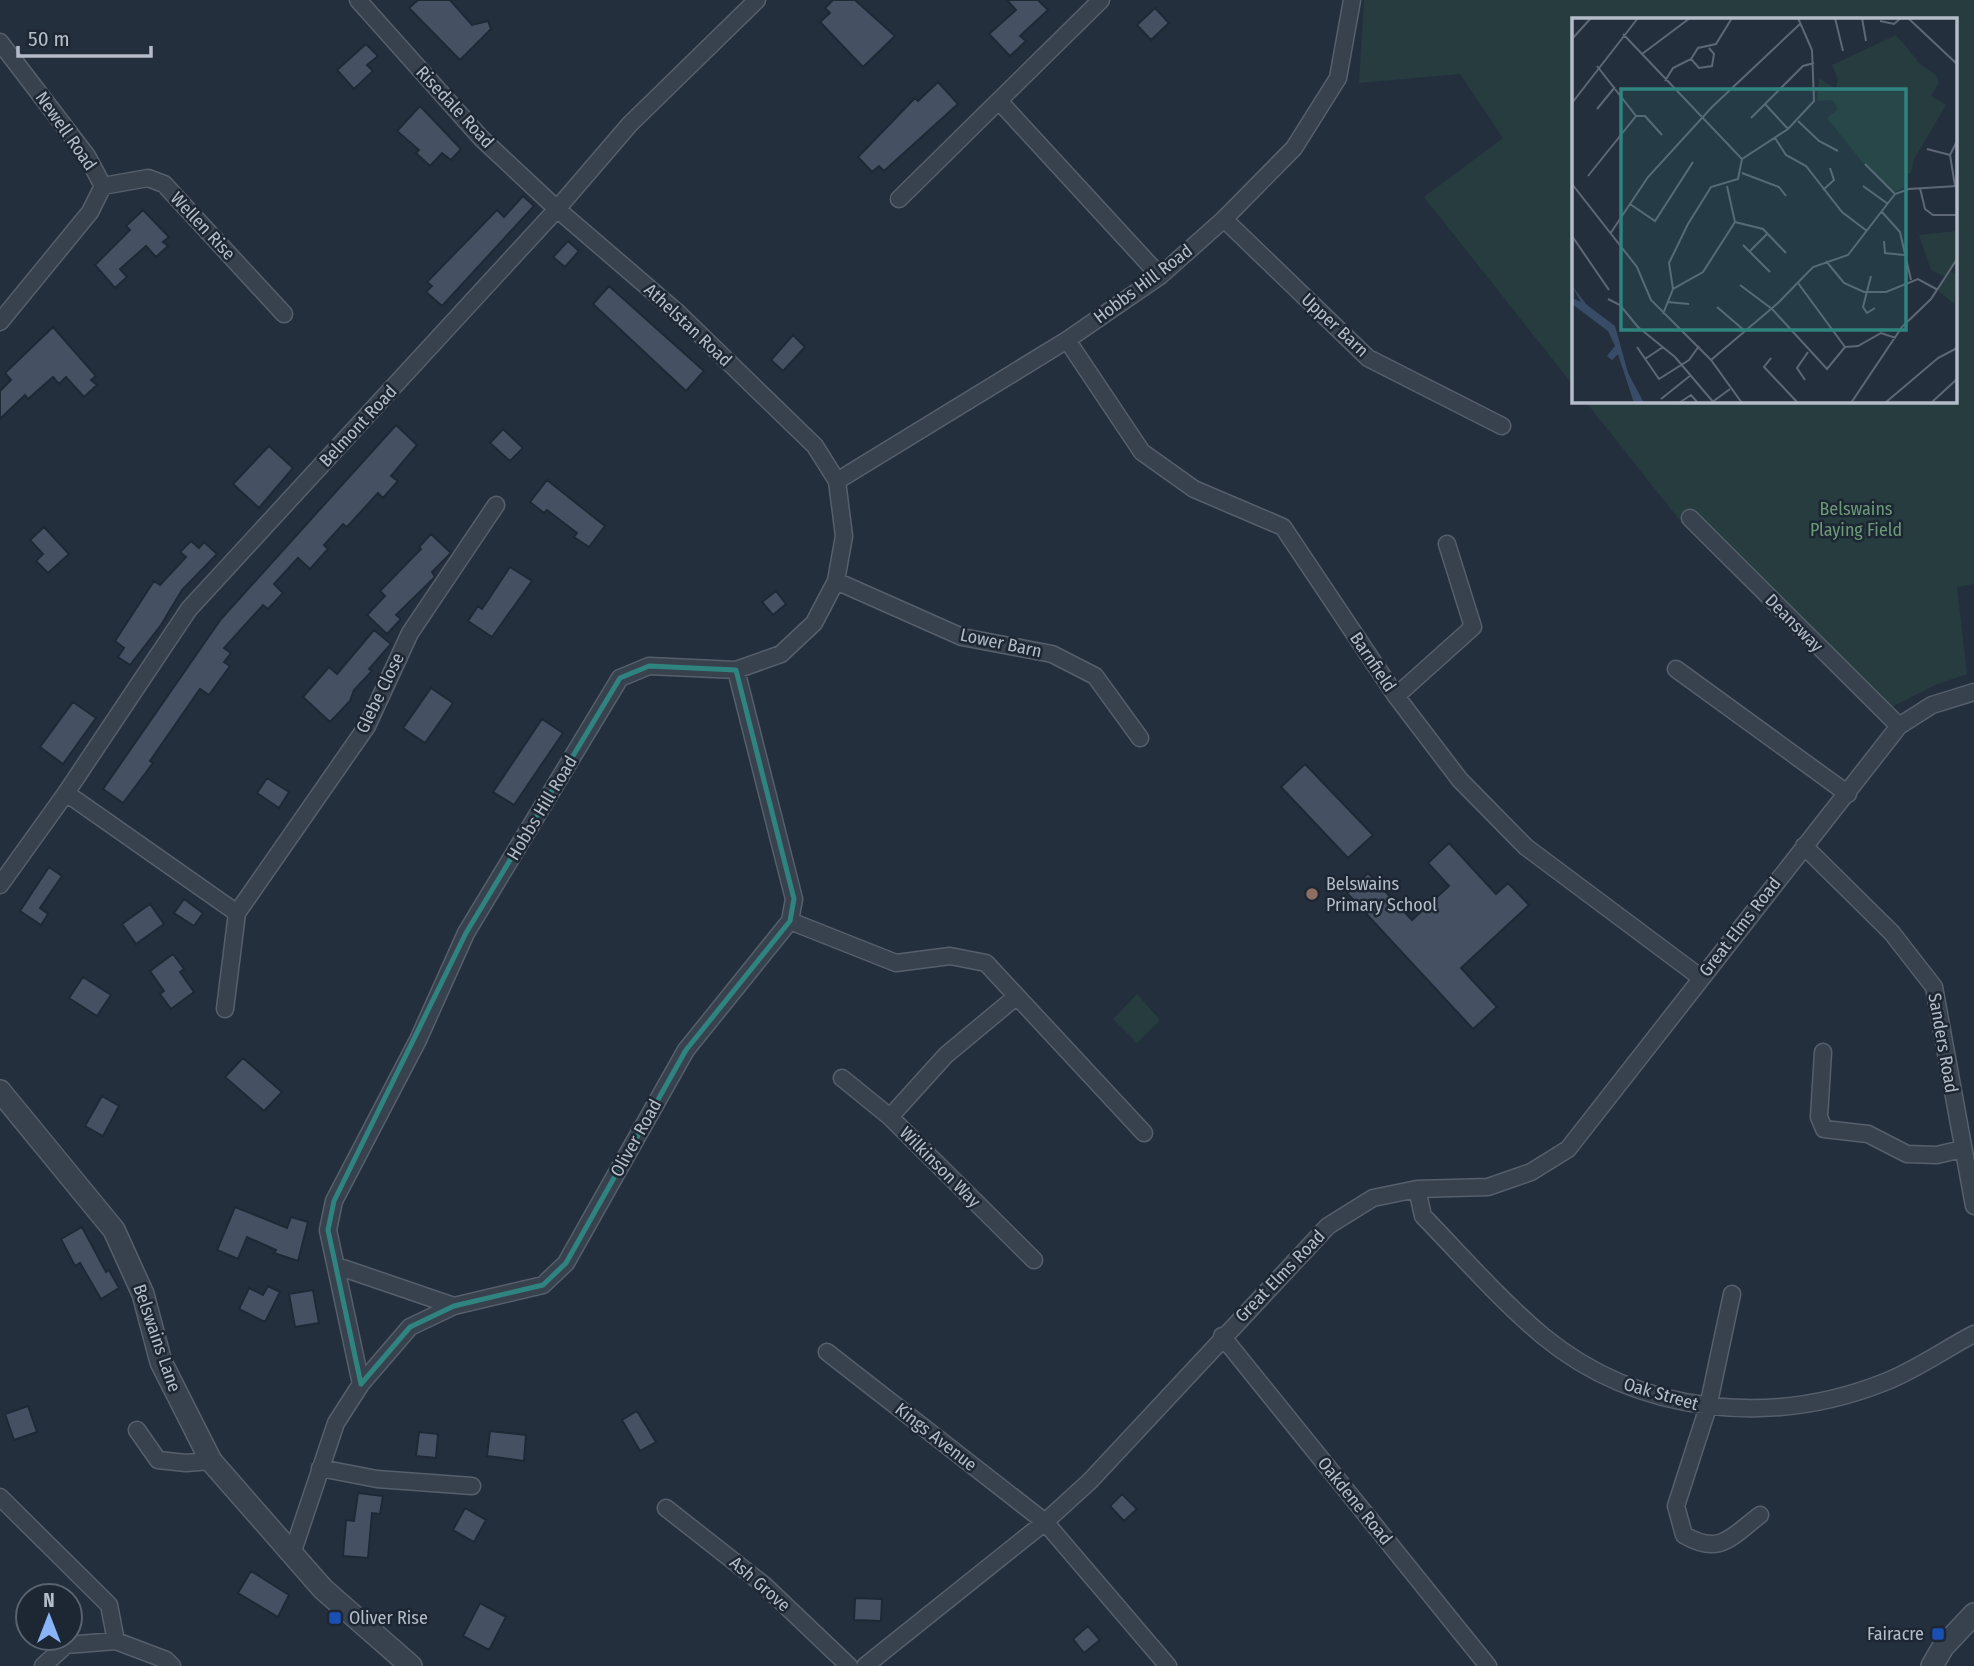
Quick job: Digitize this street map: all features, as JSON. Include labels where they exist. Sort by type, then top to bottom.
[{"type":"street","name":"Risedale Road","points":[[358,0],[481,138],[557,209]]},
{"type":"street","name":"Belmont Road","points":[[0,885],[66,793],[189,609],[557,209],[630,124],[757,0]]},
{"type":"street","points":[[899,199],[1101,0]]},
{"type":"street","name":"Hobbs Hill Road","points":[[836,481],[1067,340],[1160,276],[1224,219],[1294,148],[1338,78],[1352,0]]},
{"type":"street","name":"Newell Road","points":[[0,42],[87,156],[103,186],[90,212],[0,322]]},
{"type":"street","points":[[999,101],[1160,276]]},
{"type":"street","name":"Wellen Rise","points":[[103,186],[148,178],[164,184],[284,314]]},
{"type":"street","name":"Athelstan Road","points":[[557,209],[678,313],[815,446]]},
{"type":"street","name":"Upper Barn","points":[[1224,219],[1368,358],[1502,426]]},
{"type":"street","name":"Barnfield","points":[[1067,340],[1142,452],[1194,489],[1283,527],[1396,696],[1460,780],[1526,847],[1700,977]]},
{"type":"street","name":"Hobbs Hill Road","points":[[337,1266],[328,1230],[334,1201],[418,1040],[466,933],[621,678],[649,666],[736,670],[781,654],[814,623],[836,581],[845,536],[836,481],[815,446]]},
{"type":"street","name":"Glebe Close","points":[[225,1009],[237,913],[367,726],[410,633],[496,505]]},
{"type":"street","name":"Deansway","points":[[1690,519],[1899,726]]},
{"type":"street","points":[[1396,696],[1473,627],[1447,544]]},
{"type":"street","name":"Lower Barn","points":[[836,581],[962,637],[1052,654],[1095,676],[1140,738]]},
{"type":"street","points":[[1676,669],[1848,794]]},
{"type":"street","points":[[736,670],[794,900],[790,921],[896,963],[950,956],[986,963],[1144,1133]]},
{"type":"street","name":"Great Elms Road","points":[[865,1666],[1045,1522],[1090,1481],[1222,1336],[1328,1226],[1373,1198],[1417,1189],[1488,1187],[1531,1172],[1568,1149],[1899,726],[1932,705],[1974,692]]},
{"type":"street","points":[[66,793],[237,913]]},
{"type":"street","name":"Sanders Road","points":[[1804,846],[1892,933],[1934,986],[1974,1206]]},
{"type":"street","name":"Oliver Road","points":[[361,1384],[410,1327],[454,1306],[543,1285],[566,1263],[686,1050],[790,921]]},
{"type":"street","points":[[890,1118],[946,1055],[1017,996]]},
{"type":"street","points":[[1823,1052],[1819,1117],[1824,1129],[1868,1134],[1907,1154],[1937,1155],[1962,1149]]},
{"type":"street","name":"Wilkinson Way","points":[[842,1078],[890,1118],[1034,1260]]},
{"type":"street","name":"Belswains Lane","points":[[0,1091],[114,1230],[143,1294],[161,1362],[211,1461],[323,1589],[411,1666]]},
{"type":"street","name":"Oak Street","points":[[1417,1189],[1423,1216],[1544,1337],[1608,1378],[1708,1408],[1770,1410],[1833,1399],[1887,1381],[1974,1334]]},
{"type":"street","points":[[337,1266],[454,1306]]},
{"type":"street","points":[[292,1554],[336,1423],[361,1384],[337,1266]]},
{"type":"street","points":[[1732,1294],[1708,1408],[1676,1506],[1684,1535],[1701,1545],[1723,1544],[1760,1515]]},
{"type":"street","name":"Oakdene Road","points":[[1222,1336],[1488,1666]]},
{"type":"street","name":"Kings Avenue","points":[[827,1352],[1045,1522],[1168,1666]]},
{"type":"street","points":[[137,1430],[158,1460],[186,1463],[211,1461]]},
{"type":"street","points":[[320,1468],[377,1479],[472,1486]]},
{"type":"street","points":[[0,1497],[109,1605],[116,1641]]},
{"type":"street","name":"Ash Grove","points":[[666,1508],[764,1585],[849,1666]]},
{"type":"street","points":[[1933,1666],[1943,1647],[1974,1614]]},
{"type":"street","points":[[43,1666],[66,1645],[116,1641],[166,1661],[172,1666]]},
{"type":"highlighted area","points":[[649,666],[736,670],[794,899],[790,921],[686,1050],[566,1263],[543,1285],[454,1306],[410,1327],[361,1384],[328,1230],[334,1201],[466,933],[620,678]]},
{"type":"green space","name":"Belswains Playing Field","points":[[1364,0],[1974,0],[1974,584],[1957,587],[1967,674],[1935,685],[1891,707],[1678,518],[1586,402],[1956,402],[1956,18],[1572,18],[1572,384],[1424,197],[1503,138],[1460,74],[1359,83]]},
{"type":"green space","points":[[1137,994],[1160,1020],[1137,1043],[1113,1019]]},
{"type":"building","points":[[418,0],[450,0],[472,25],[488,21],[491,29],[460,60],[409,8]]},
{"type":"building","points":[[833,0],[855,0],[895,36],[863,67],[820,22],[830,13],[825,8]]},
{"type":"building","points":[[1007,0],[1038,0],[1048,10],[1020,36],[1026,41],[1010,56],[989,34],[1016,10]]},
{"type":"building","points":[[1155,8],[1169,23],[1151,40],[1137,25]]},
{"type":"building","points":[[366,44],[378,56],[367,65],[373,71],[354,89],[337,70]]},
{"type":"building","points":[[938,82],[958,104],[884,171],[879,166],[872,172],[858,157],[915,98],[918,101]]},
{"type":"building","points":[[420,106],[461,149],[451,160],[442,153],[430,166],[416,153],[419,150],[397,131]]},
{"type":"building","points":[[523,196],[534,206],[442,306],[426,292],[432,286],[427,282],[497,210],[504,217]]},
{"type":"building","points":[[143,210],[169,237],[163,242],[168,246],[156,257],[146,246],[120,269],[127,277],[115,288],[95,265],[130,230],[126,226]]},
{"type":"building","points":[[568,241],[579,251],[565,267],[553,257]]},
{"type":"building","points":[[609,286],[704,371],[686,391],[593,304]]},
{"type":"building","points":[[53,327],[96,376],[91,380],[97,385],[84,397],[66,377],[59,384],[53,377],[28,399],[25,395],[0,419],[0,391],[11,380],[5,373]]},
{"type":"building","points":[[793,335],[805,347],[783,371],[771,360]]},
{"type":"building","points":[[396,425],[417,445],[391,476],[398,481],[383,498],[378,493],[347,527],[343,524],[324,545],[328,549],[310,569],[298,558],[274,584],[283,593],[268,609],[263,605],[224,648],[231,653],[224,662],[230,666],[209,695],[200,689],[150,761],[153,763],[123,803],[103,789],[221,619]]},
{"type":"building","points":[[503,429],[523,448],[510,461],[490,443]]},
{"type":"building","points":[[269,446],[293,468],[259,508],[233,484]]},
{"type":"building","points":[[547,480],[605,526],[589,547],[574,537],[577,533],[547,510],[544,513],[530,502]]},
{"type":"building","points":[[44,527],[69,554],[48,573],[36,561],[43,554],[30,540]]},
{"type":"building","points":[[431,534],[451,553],[432,572],[435,577],[396,615],[401,619],[387,634],[367,615],[385,596],[380,591],[421,549],[419,547]]},
{"type":"building","points":[[191,541],[199,548],[204,542],[217,554],[182,590],[161,625],[130,665],[118,657],[124,648],[115,641],[154,581],[160,585],[186,557],[180,552]]},
{"type":"building","points":[[510,567],[532,581],[492,637],[468,621],[478,606],[482,609]]},
{"type":"building","points":[[776,591],[786,604],[773,615],[762,602]]},
{"type":"building","points":[[374,630],[391,644],[369,669],[372,671],[354,690],[350,701],[330,722],[303,697],[329,667],[337,674]]},
{"type":"building","points":[[431,688],[453,703],[425,743],[403,728]]},
{"type":"building","points":[[73,702],[96,718],[63,764],[40,747]]},
{"type":"building","points":[[542,719],[563,733],[514,805],[493,792]]},
{"type":"building","points":[[1305,764],[1373,835],[1348,858],[1281,787]]},
{"type":"building","points":[[267,778],[289,792],[279,808],[257,793]]},
{"type":"building","points":[[1449,843],[1496,894],[1508,883],[1529,905],[1461,968],[1497,1007],[1473,1029],[1347,893],[1368,873],[1412,920],[1449,886],[1428,863]]},
{"type":"building","points":[[49,867],[62,876],[40,908],[48,914],[41,925],[20,911]]},
{"type":"building","points":[[184,899],[203,913],[194,926],[174,913]]},
{"type":"building","points":[[150,904],[164,924],[136,944],[122,924]]},
{"type":"building","points":[[173,954],[184,969],[180,972],[194,992],[171,1009],[160,994],[164,991],[150,971]]},
{"type":"building","points":[[83,977],[111,995],[97,1016],[69,998]]},
{"type":"building","points":[[243,1058],[282,1092],[264,1111],[225,1077]]},
{"type":"building","points":[[102,1096],[119,1106],[103,1136],[85,1126]]},
{"type":"building","points":[[235,1207],[287,1228],[291,1217],[308,1222],[298,1261],[274,1253],[276,1250],[247,1237],[238,1259],[217,1250]]},
{"type":"building","points":[[82,1227],[106,1272],[109,1270],[119,1288],[101,1299],[80,1263],[75,1266],[61,1239]]},
{"type":"building","points":[[268,1286],[280,1292],[265,1322],[239,1309],[249,1288],[263,1295]]},
{"type":"building","points":[[313,1290],[319,1323],[295,1327],[289,1294]]},
{"type":"building","points":[[28,1406],[37,1432],[14,1440],[5,1414]]},
{"type":"building","points":[[637,1411],[656,1442],[640,1451],[622,1420]]},
{"type":"building","points":[[490,1431],[526,1435],[524,1461],[487,1456]]},
{"type":"building","points":[[419,1432],[438,1434],[436,1458],[416,1456]]},
{"type":"building","points":[[358,1493],[383,1496],[380,1514],[372,1513],[368,1558],[343,1556],[346,1520],[354,1521]]},
{"type":"building","points":[[1122,1494],[1137,1509],[1124,1521],[1110,1506]]},
{"type":"building","points":[[465,1508],[486,1520],[474,1542],[453,1530]]},
{"type":"building","points":[[251,1571],[289,1595],[278,1617],[238,1593]]},
{"type":"building","points":[[855,1598],[882,1599],[881,1621],[854,1620]]},
{"type":"building","points":[[480,1603],[506,1617],[489,1650],[463,1636]]},
{"type":"building","points":[[1088,1626],[1100,1640],[1084,1653],[1073,1639]]},
{"type":"place","name":"Belswains Primary School","points":[[1312,894]]},
{"type":"place","name":"Oliver Rise","points":[[335,1618]]},
{"type":"place","name":"Fairacre","points":[[1938,1634]]}]
